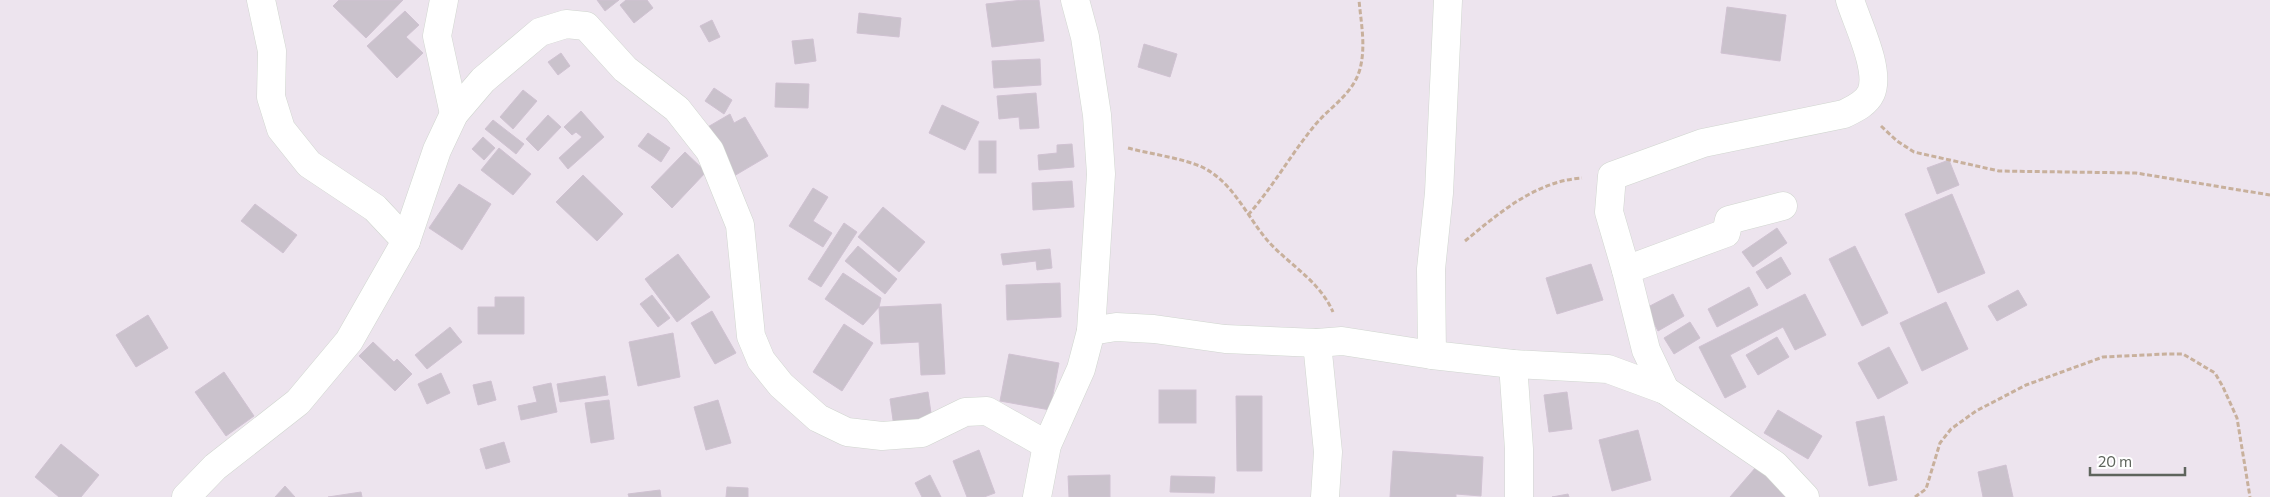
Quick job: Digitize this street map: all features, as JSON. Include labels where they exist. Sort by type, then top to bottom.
[{"type":"street","points":[[261,0],[272,51],[271,97],[281,129],[309,164],[375,208],[406,241]]},
{"type":"street","points":[[444,0],[437,36],[454,114]]},
{"type":"street","points":[[1037,497],[1047,445],[1081,369],[1091,331],[1101,174],[1099,140],[1086,37],[1075,0]]},
{"type":"street","points":[[1432,355],[1431,269],[1440,193],[1448,0]]},
{"type":"street","points":[[1665,390],[1646,350],[1609,212],[1612,176],[1703,143],[1844,114],[1863,104],[1871,92],[1874,73],[1850,0]]},
{"type":"street","points":[[186,497],[215,467],[298,402],[349,341],[406,241],[436,150],[454,114],[484,80],[540,32],[566,24],[586,26],[625,69],[677,109],[710,151],[740,225],[751,336],[761,360],[781,385],[818,418],[847,432],[882,436],[922,433],[965,412],[987,411],[1047,445]]},
{"type":"street","points":[[1626,270],[1726,233],[1729,220],[1783,206]]},
{"type":"street","points":[[1091,331],[1116,327],[1154,328],[1224,340],[1329,342],[1513,364],[1608,369],[1665,390],[1775,465],[1805,497]]},
{"type":"street","points":[[1325,497],[1328,452],[1329,342]]},
{"type":"street","points":[[1513,364],[1519,449],[1519,497]]},
{"type":"path","points":[[1248,214],[1269,191],[1316,124],[1349,92],[1360,70],[1364,49],[1359,0]]},
{"type":"path","points":[[1871,92],[1877,121],[1897,141],[1914,152],[1999,171],[2136,173],[2270,195]]},
{"type":"path","points":[[1099,140],[1201,167],[1220,178],[1234,193],[1267,241],[1316,284],[1332,310],[1329,342]]},
{"type":"path","points":[[1431,269],[1496,215],[1545,186],[1551,183],[1579,178],[1612,176]]},
{"type":"path","points":[[1915,497],[1926,489],[1940,443],[1951,429],[1976,411],[2026,385],[2103,357],[2166,354],[2183,354],[2215,373],[2237,418],[2250,497]]},
{"type":"building","points":[[339,0],[403,0],[366,38],[333,6]]},
{"type":"building","points":[[597,0],[619,0],[605,11]]},
{"type":"building","points":[[626,0],[647,0],[653,8],[634,23],[620,5]]},
{"type":"building","points":[[1039,0],[1044,41],[992,47],[986,4]]},
{"type":"building","points":[[1727,7],[1786,15],[1780,61],[1721,53]]},
{"type":"building","points":[[405,11],[419,25],[406,37],[423,53],[397,78],[367,46]]},
{"type":"building","points":[[859,13],[901,18],[899,37],[857,33]]},
{"type":"building","points":[[712,20],[720,37],[709,42],[700,26]]},
{"type":"building","points":[[813,39],[816,61],[795,64],[792,41]]},
{"type":"building","points":[[1144,44],[1177,54],[1170,77],[1138,67]]},
{"type":"building","points":[[561,53],[570,66],[558,75],[548,62]]},
{"type":"building","points":[[1040,59],[1041,85],[994,88],[992,61]]},
{"type":"building","points":[[776,83],[809,84],[808,108],[775,107]]},
{"type":"building","points":[[714,88],[732,100],[724,114],[705,101]]},
{"type":"building","points":[[523,90],[537,101],[513,129],[500,117]]},
{"type":"building","points":[[1036,93],[1039,128],[1020,129],[1019,117],[999,119],[997,96]]},
{"type":"building","points":[[942,105],[979,122],[965,150],[929,133]]},
{"type":"building","points":[[581,111],[604,137],[568,169],[559,158],[582,137],[576,132],[572,135],[564,127]]},
{"type":"building","points":[[730,114],[734,123],[745,117],[768,156],[734,176],[706,128]]},
{"type":"building","points":[[548,115],[561,127],[538,151],[526,139]]},
{"type":"building","points":[[493,120],[524,144],[516,154],[485,129]]},
{"type":"building","points":[[648,133],[670,148],[661,162],[638,146]]},
{"type":"building","points":[[483,137],[495,148],[484,160],[472,149]]},
{"type":"building","points":[[979,141],[996,141],[996,173],[979,173]]},
{"type":"building","points":[[1072,144],[1074,167],[1039,170],[1038,155],[1057,153],[1057,145]]},
{"type":"building","points":[[499,148],[531,174],[513,195],[481,170]]},
{"type":"building","points":[[685,152],[706,172],[672,208],[651,187]]},
{"type":"building","points":[[1949,160],[1959,185],[1937,194],[1927,168]]},
{"type":"building","points":[[583,175],[623,214],[597,241],[556,202]]},
{"type":"building","points":[[1072,181],[1074,207],[1033,210],[1032,183]]},
{"type":"building","points":[[459,184],[491,204],[462,250],[429,228]]},
{"type":"building","points":[[813,188],[828,197],[813,221],[832,233],[823,247],[789,226]]},
{"type":"building","points":[[1952,194],[1985,273],[1938,293],[1905,214]]},
{"type":"building","points":[[255,204],[297,235],[283,253],[241,221]]},
{"type":"building","points":[[883,207],[925,242],[899,272],[858,237]]},
{"type":"building","points":[[844,223],[857,232],[821,287],[808,279]]},
{"type":"building","points":[[1777,228],[1787,243],[1753,267],[1742,252]]},
{"type":"building","points":[[858,246],[897,279],[885,294],[845,261]]},
{"type":"building","points":[[1855,246],[1888,313],[1862,326],[1829,259]]},
{"type":"building","points":[[1050,249],[1052,268],[1037,270],[1036,261],[1003,265],[1001,254]]},
{"type":"building","points":[[678,254],[710,297],[677,322],[645,279]]},
{"type":"building","points":[[1781,257],[1791,274],[1767,289],[1756,272]]},
{"type":"building","points":[[1591,264],[1603,300],[1557,314],[1546,278]]},
{"type":"building","points":[[843,273],[881,298],[879,307],[863,325],[825,299]]},
{"type":"building","points":[[1060,283],[1061,317],[1007,320],[1006,285]]},
{"type":"building","points":[[1749,287],[1758,305],[1717,327],[1708,309]]},
{"type":"building","points":[[2018,290],[2027,305],[1997,321],[1988,306]]},
{"type":"building","points":[[1673,294],[1684,316],[1658,331],[1646,308]]},
{"type":"building","points":[[1805,294],[1826,335],[1795,350],[1783,327],[1730,355],[1746,387],[1725,398],[1699,347]]},
{"type":"building","points":[[652,295],[670,318],[658,327],[640,304]]},
{"type":"building","points":[[495,297],[524,297],[524,334],[478,334],[478,307],[495,307]]},
{"type":"building","points":[[1946,302],[1968,349],[1922,371],[1900,323]]},
{"type":"building","points":[[941,304],[945,374],[921,375],[919,342],[881,344],[879,307]]},
{"type":"building","points":[[712,311],[736,353],[715,364],[691,323]]},
{"type":"building","points":[[148,315],[168,348],[136,367],[116,335]]},
{"type":"building","points":[[1690,322],[1700,338],[1674,354],[1664,338]]},
{"type":"building","points":[[844,324],[873,343],[842,391],[813,372]]},
{"type":"building","points":[[450,327],[462,342],[427,369],[415,355]]},
{"type":"building","points":[[673,333],[680,377],[638,386],[629,342]]},
{"type":"building","points":[[1777,337],[1789,357],[1758,375],[1746,355]]},
{"type":"building","points":[[373,342],[394,362],[397,359],[412,374],[395,391],[359,356]]},
{"type":"building","points":[[1889,347],[1908,383],[1878,399],[1858,363]]},
{"type":"building","points":[[1009,354],[1059,363],[1050,410],[1000,401]]},
{"type":"building","points":[[224,372],[254,416],[226,436],[195,392]]},
{"type":"building","points":[[441,373],[450,393],[427,404],[418,384]]},
{"type":"building","points":[[605,376],[608,395],[560,402],[557,384]]},
{"type":"building","points":[[491,381],[496,400],[478,405],[473,385]]},
{"type":"building","points":[[551,383],[557,412],[521,420],[518,406],[537,402],[533,387]]},
{"type":"building","points":[[1159,390],[1196,390],[1196,423],[1159,423]]},
{"type":"building","points":[[928,392],[932,420],[894,427],[890,399]]},
{"type":"building","points":[[1567,392],[1572,429],[1549,432],[1544,395]]},
{"type":"building","points":[[1236,396],[1262,396],[1262,471],[1237,471]]},
{"type":"building","points":[[609,400],[614,439],[591,443],[585,403]]},
{"type":"building","points":[[718,400],[731,443],[706,450],[694,407]]},
{"type":"building","points":[[1778,410],[1822,436],[1808,459],[1764,433]]},
{"type":"building","points":[[1884,416],[1897,480],[1869,486],[1856,422]]},
{"type":"building","points":[[1638,430],[1651,480],[1612,491],[1599,440]]},
{"type":"building","points":[[504,442],[510,462],[486,469],[480,449]]},
{"type":"building","points":[[61,444],[99,475],[81,497],[59,497],[35,477]]},
{"type":"building","points":[[979,450],[995,493],[984,497],[967,497],[953,461]]},
{"type":"building","points":[[1393,451],[1483,457],[1481,496],[1456,494],[1456,497],[1390,497]]},
{"type":"building","points":[[2006,465],[2013,497],[1983,497],[1978,472]]},
{"type":"building","points":[[1756,467],[1792,497],[1730,497]]},
{"type":"building","points":[[930,475],[941,497],[922,497],[915,483]]},
{"type":"building","points":[[1110,475],[1110,497],[1069,497],[1068,476]]},
{"type":"building","points":[[1171,476],[1215,477],[1214,493],[1170,492]]},
{"type":"building","points":[[285,486],[295,497],[275,497]]},
{"type":"building","points":[[727,487],[748,488],[748,497],[726,497]]},
{"type":"building","points":[[660,490],[661,497],[629,497],[628,494]]},
{"type":"building","points":[[361,492],[362,497],[328,497]]},
{"type":"building","points":[[1568,494],[1569,497],[1552,497]]}]
